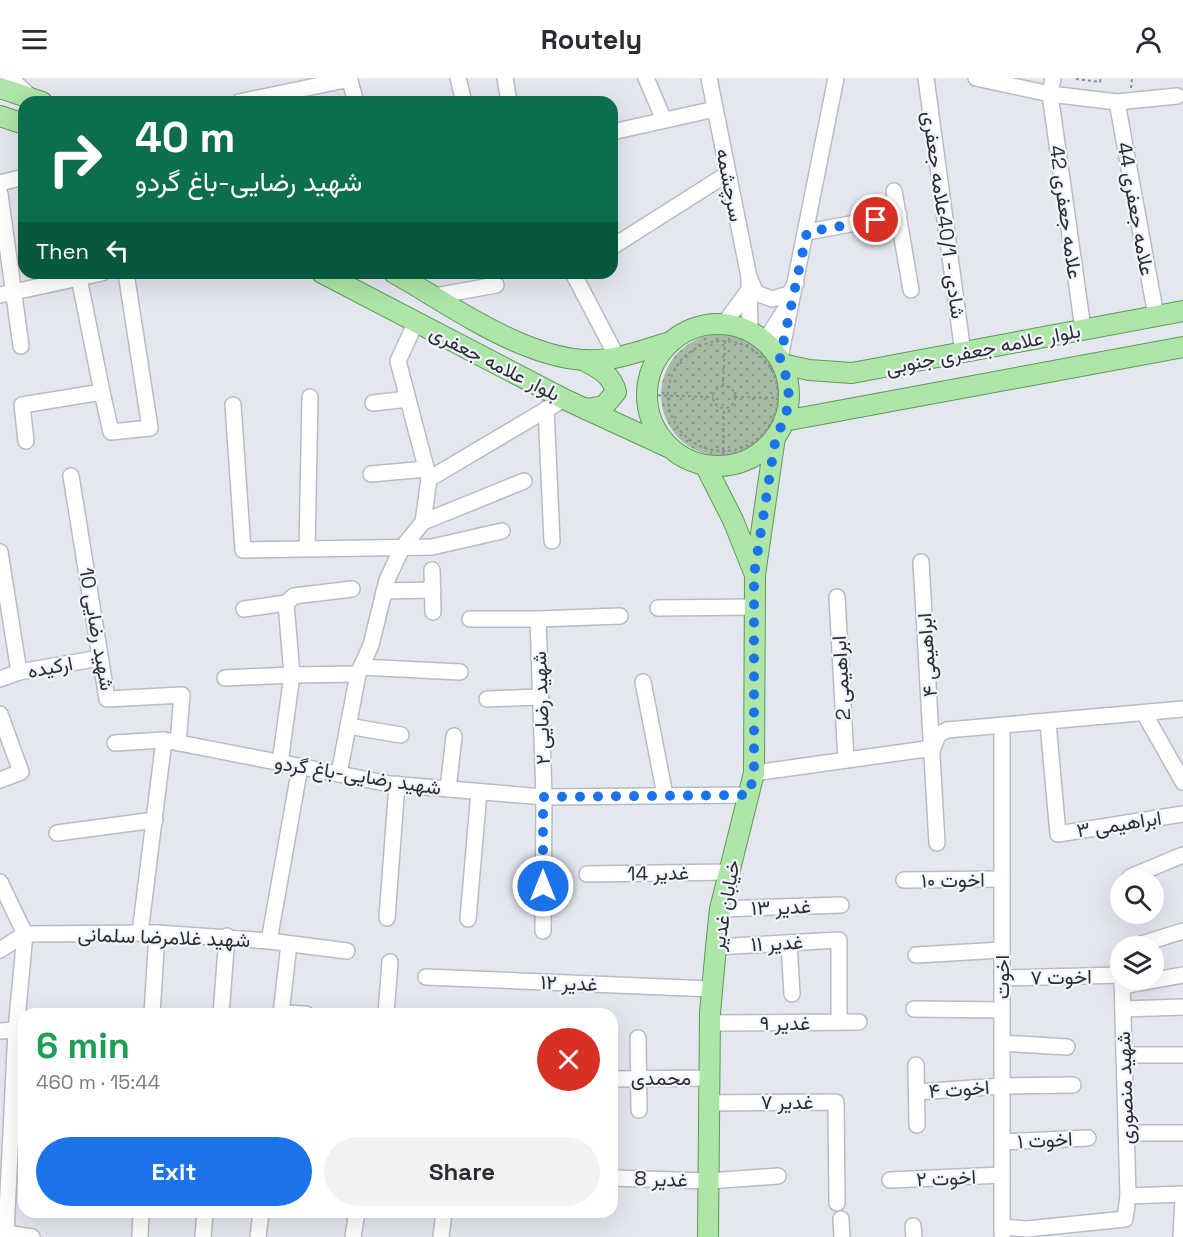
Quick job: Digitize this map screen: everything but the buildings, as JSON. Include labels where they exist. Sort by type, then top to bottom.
[{"type":"main road","points":[[0,88],[27,96]]},
{"type":"main road","points":[[0,116],[18,122]]},
{"type":"main road","name":"بلوار علامه جعفری","points":[[334,279],[564,399],[670,448],[686,459],[717,460]]},
{"type":"main road","name":"بلوار علامه جعفری","points":[[405,279],[519,344],[550,355],[582,359],[617,357],[670,342]]},
{"type":"main road","name":"بلوار علامه جعفری جنوبی","points":[[781,361],[809,370],[852,373],[1183,311]]},
{"type":"main road","points":[[670,448],[652,424],[646,395],[653,366],[670,342],[686,331],[705,325],[724,332],[757,336],[781,361],[788,383],[783,398],[780,429],[754,575]]},
{"type":"main road","name":"بلوار علامه جعفری جنوبی","points":[[780,429],[968,386],[1183,347]]},
{"type":"main road","points":[[963,353],[968,386]]},
{"type":"main road","points":[[582,359],[604,372],[614,383],[616,392],[604,406],[586,409]]},
{"type":"main road","points":[[717,460],[732,465],[756,455],[780,429]]},
{"type":"main road","points":[[717,460],[733,520],[754,575]]},
{"type":"main road","name":"خیابان غدیر","points":[[708,1237],[710,1023],[716,947],[720,909],[754,773],[754,575]]},
{"type":"street","points":[[10,78],[33,96]]},
{"type":"street","points":[[266,96],[350,78],[354,96]]},
{"type":"street","points":[[458,78],[463,96]]},
{"type":"street","points":[[505,78],[508,96]]},
{"type":"street","points":[[646,78],[664,120]]},
{"type":"street","name":"سرچشمه","points":[[709,78],[757,336]]},
{"type":"street","points":[[781,361],[836,78]]},
{"type":"street","name":"شادی - 40/1علامه جعفری","points":[[926,78],[963,353]]},
{"type":"street","points":[[976,78],[1050,94],[1124,100],[1177,96]]},
{"type":"street","name":"علامه جعفری 42","points":[[1053,78],[1050,94],[1083,330]]},
{"type":"street","name":"علامه جعفری 44","points":[[1124,100],[1156,316]]},
{"type":"street","points":[[618,131],[715,109]]},
{"type":"street","points":[[618,243],[727,174]]},
{"type":"street","points":[[0,183],[18,178]]},
{"type":"street","points":[[894,191],[911,290]]},
{"type":"street","points":[[0,194],[6,294],[21,346]]},
{"type":"street","points":[[807,232],[899,215]]},
{"type":"street","points":[[724,332],[749,284],[756,292],[772,299],[789,294],[798,278]]},
{"type":"street","points":[[6,294],[74,279]]},
{"type":"street","points":[[79,279],[111,432],[150,428],[127,279]]},
{"type":"street","points":[[576,279],[617,357]]},
{"type":"street","points":[[435,296],[496,285]]},
{"type":"street","points":[[757,336],[793,297]]},
{"type":"street","points":[[416,322],[398,361],[427,474],[423,522]]},
{"type":"street","points":[[26,441],[22,405],[102,392]]},
{"type":"street","points":[[307,548],[310,397]]},
{"type":"street","points":[[373,403],[408,399]]},
{"type":"street","points":[[371,474],[427,474],[564,399]]},
{"type":"street","points":[[233,405],[243,550],[432,547],[502,531]]},
{"type":"street","points":[[546,409],[552,540]]},
{"type":"street","name":"شهید رضایی 10","points":[[71,476],[107,699],[182,695],[171,741]]},
{"type":"street","points":[[339,774],[360,671],[371,645],[384,591],[402,548],[423,522],[524,481]]},
{"type":"street","points":[[0,552],[19,672]]},
{"type":"street","name":"ابراهیمی ۴","points":[[921,562],[937,843]]},
{"type":"street","points":[[432,570],[433,612]]},
{"type":"street","points":[[244,609],[286,603],[294,596],[352,589]]},
{"type":"street","points":[[384,591],[433,590]]},
{"type":"street","name":"ابراهیمی 2","points":[[837,597],[846,760]]},
{"type":"street","points":[[280,763],[292,675],[286,603]]},
{"type":"street","points":[[658,608],[754,607]]},
{"type":"street","points":[[470,620],[620,616]]},
{"type":"street","name":"شهید رضایی ۲","points":[[538,619],[543,797],[543,931]]},
{"type":"street","name":"ارکیده","points":[[0,679],[19,672],[100,658]]},
{"type":"street","points":[[225,678],[360,671],[460,672]]},
{"type":"street","points":[[643,682],[665,795]]},
{"type":"street","points":[[487,699],[539,697]]},
{"type":"street","points":[[754,773],[933,748],[938,735],[947,730],[1048,723],[1183,709]]},
{"type":"street","points":[[1144,713],[1183,782]]},
{"type":"street","points":[[0,714],[21,772],[0,780]]},
{"type":"street","name":"ابراهیمی ۳","points":[[1048,723],[1058,834],[1183,814]]},
{"type":"street","points":[[348,726],[401,735]]},
{"type":"street","name":"اخوت","points":[[1002,726],[1002,1232]]},
{"type":"street","points":[[448,789],[454,736]]},
{"type":"street","points":[[140,933],[154,820],[171,741]]},
{"type":"street","name":"شهید رضایی-باغ گردو","points":[[115,743],[171,741],[397,784],[479,792],[543,797],[749,795]]},
{"type":"street","name":"شهید غلامرضا سلمانی","points":[[25,934],[157,933],[227,936],[269,941],[300,767]]},
{"type":"street","points":[[387,918],[397,784]]},
{"type":"street","points":[[468,919],[479,792]]},
{"type":"street","points":[[57,833],[154,820]]},
{"type":"street","points":[[1147,870],[1183,855]]},
{"type":"street","name":"غدیر 14","points":[[587,874],[729,872]]},
{"type":"street","name":"اخوت ۱۰","points":[[904,880],[1002,879]]},
{"type":"street","points":[[0,882],[25,934],[20,1008]]},
{"type":"street","name":"غدیر ۱۳","points":[[720,909],[842,905]]},
{"type":"street","points":[[1164,937],[1183,931]]},
{"type":"street","points":[[152,1008],[157,933]]},
{"type":"street","points":[[0,950],[25,934]]},
{"type":"street","points":[[221,1008],[227,936]]},
{"type":"street","name":"غدیر ۱۱","points":[[716,947],[839,940],[839,1022]]},
{"type":"street","points":[[269,941],[347,951]]},
{"type":"street","points":[[789,943],[792,994]]},
{"type":"street","points":[[282,1008],[289,944]]},
{"type":"street","points":[[916,955],[1002,950]]},
{"type":"street","points":[[386,1008],[390,962]]},
{"type":"street","name":"اخوت ۷","points":[[1164,977],[1183,975]]},
{"type":"street","name":"غدیر ۱۲","points":[[426,977],[712,989]]},
{"type":"street","name":"اخوت ۷","points":[[1002,978],[1110,980]]},
{"type":"street","name":"شهید منصوری","points":[[1122,990],[1128,1196]]},
{"type":"street","points":[[1123,1009],[1183,1007]]},
{"type":"street","points":[[914,1009],[1002,1010]]},
{"type":"street","name":"غدیر ۹","points":[[710,1023],[860,1022]]},
{"type":"street","points":[[0,1031],[18,1038],[18,1128],[3,1233],[32,1237]]},
{"type":"street","points":[[638,1038],[639,1110]]},
{"type":"street","points":[[1002,1043],[1066,1047]]},
{"type":"street","points":[[1124,1055],[1183,1055]]},
{"type":"street","points":[[916,1065],[917,1125]]},
{"type":"street","name":"محمدی","points":[[618,1079],[710,1078]]},
{"type":"street","name":"اخوت ۴","points":[[917,1092],[1002,1086],[1073,1085]]},
{"type":"street","name":"غدیر ۷","points":[[710,1103],[836,1102],[837,1203]]},
{"type":"street","points":[[1126,1133],[1183,1133]]},
{"type":"street","name":"اخوت ۱","points":[[1002,1142],[1088,1138]]},
{"type":"street","name":"اخوت ۲","points":[[890,1180],[1002,1175]]},
{"type":"street","name":"غدیر 8","points":[[618,1178],[709,1181],[778,1176]]},
{"type":"street","points":[[1002,1232],[1125,1219],[1128,1196],[1183,1196],[1181,1237]]},
{"type":"street","points":[[140,1237],[141,1218]]},
{"type":"street","points":[[203,1237],[205,1218]]},
{"type":"street","points":[[258,1237],[260,1218]]},
{"type":"street","points":[[353,1237],[356,1218]]},
{"type":"street","points":[[441,1237],[443,1218]]},
{"type":"street","points":[[841,1219],[842,1237]]},
{"type":"path","points":[[1076,79],[1100,82],[1101,78]]},
{"type":"path","points":[[723,386],[724,332]]},
{"type":"path","points":[[717,460],[678,429],[670,415],[668,395],[674,369],[684,356],[724,332]]},
{"type":"path","points":[[717,460],[749,445],[762,436],[783,398],[776,377],[768,363],[757,352],[724,332]]},
{"type":"path","points":[[723,386],[731,389],[735,397],[730,406],[724,408],[715,403],[713,397],[717,388],[723,386]]},
{"type":"path","points":[[646,395],[713,397]]},
{"type":"path","points":[[735,397],[783,398]]},
{"type":"path","points":[[717,460],[724,408]]},
{"type":"green space","points":[[722,334],[745,338],[765,352],[779,372],[783,395],[779,418],[765,438],[745,452],[722,456],[699,452],[679,438],[665,418],[661,395],[665,372],[679,352],[699,338]]},
{"type":"route","points":[[543,886],[543,797],[749,795],[754,773],[754,575],[776,436],[784,421],[789,402],[788,383],[780,358],[807,232],[876,220]]}]
